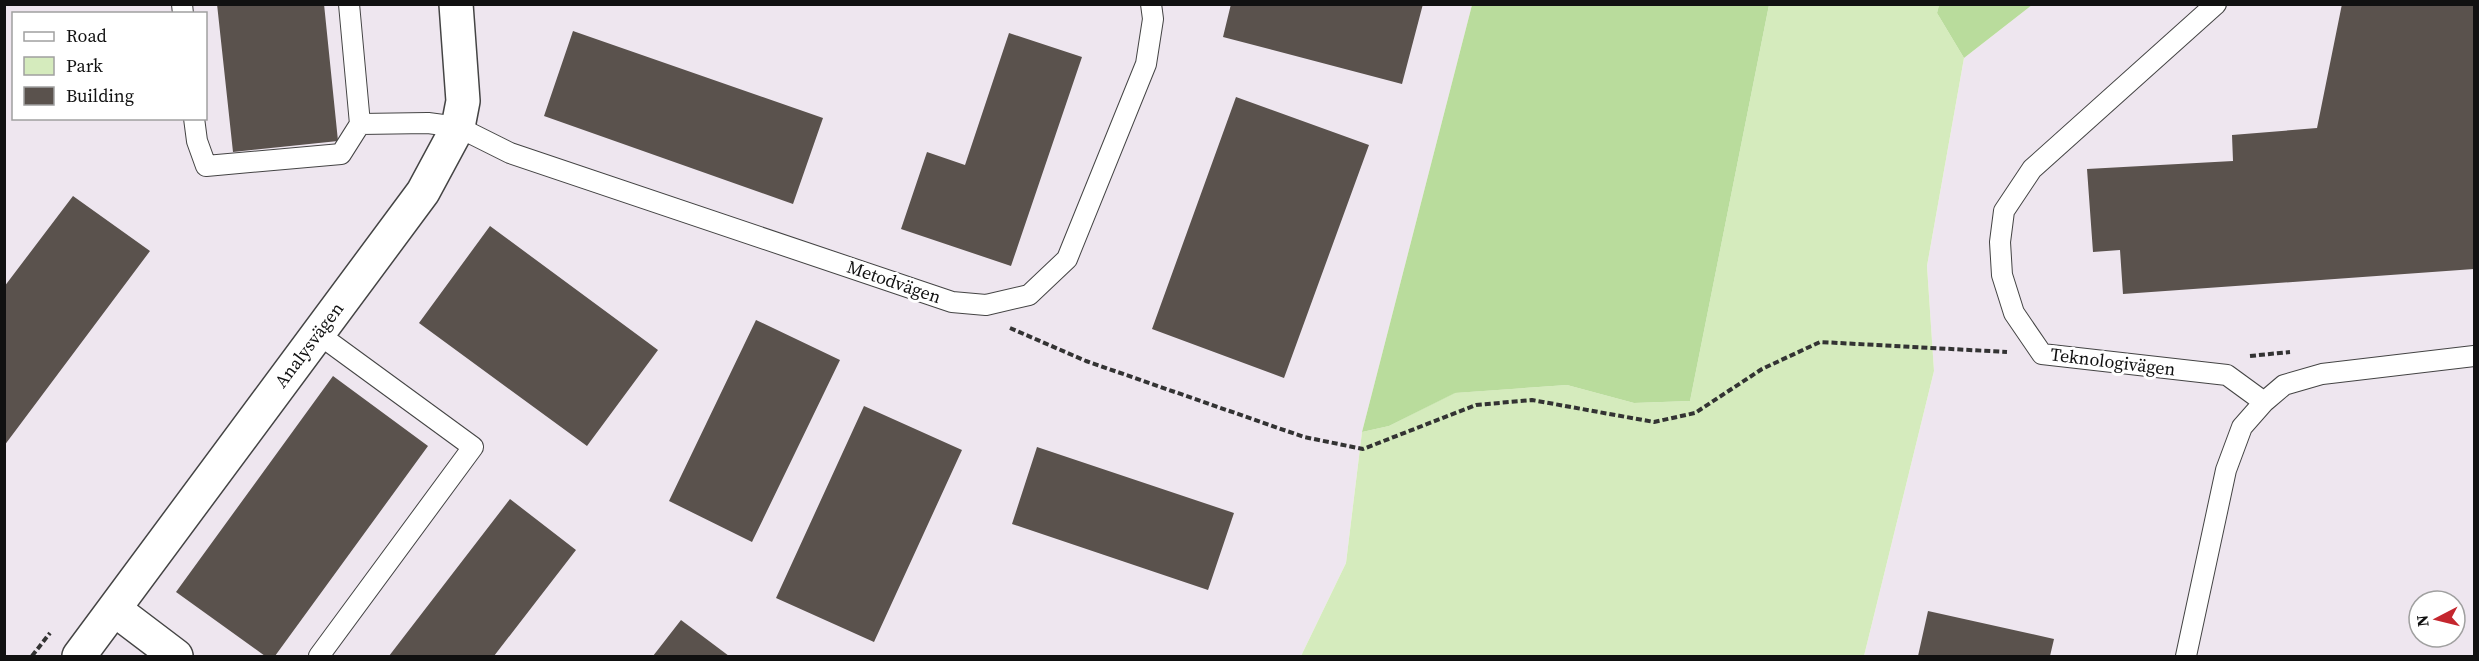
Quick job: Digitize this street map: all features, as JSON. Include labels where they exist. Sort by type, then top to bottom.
[{"type":"street","name":"Analysvägen","points":[[79,657],[423,192],[458,127],[463,100],[456,4]]},
{"type":"street","points":[[114,609],[176,657]]},
{"type":"lane","points":[[194,120],[197,141],[206,166],[340,154],[360,124],[349,4]]},
{"type":"lane","name":"Metodvägen","points":[[360,124],[428,123],[458,127],[510,153],[952,302],[986,304],[1029,296],[1067,259],[1146,64],[1153,19],[1151,4]]},
{"type":"lane","name":"Teknologivägen","points":[[2216,4],[2032,170],[2004,211],[2000,242],[2002,274],[2014,313],[2042,354],[2227,375],[2264,402]]},
{"type":"lane","points":[[317,333],[473,447],[320,657]]},
{"type":"lane","points":[[2186,657],[2226,470],[2242,427],[2264,402],[2284,385],[2322,374],[2475,356]]},
{"type":"path","points":[[1004,325],[1086,361],[1304,437],[1363,449],[1476,405],[1532,399],[1654,422],[1695,413],[1762,369],[1820,342],[2042,354]]},
{"type":"path","points":[[32,657],[52,631]]},
{"type":"shaded area","points":[[4,5],[1472,5],[1362,432],[1346,563],[1301,656],[5,656]]},
{"type":"shaded area","points":[[2032,5],[2474,5],[2474,656],[1864,656],[1934,371],[1927,266],[1964,58]]},
{"type":"green space","points":[[1939,4],[2032,5],[1964,58],[1937,13]]},
{"type":"green space","points":[[1472,5],[1769,5],[1690,401],[1634,403],[1567,385],[1455,393],[1389,426],[1362,432]]},
{"type":"green space","points":[[1769,5],[1939,5],[1937,13],[1964,58],[1927,266],[1934,371],[1864,656],[1301,656],[1346,563],[1362,432],[1389,426],[1454,393],[1567,385],[1634,403],[1690,401]]},
{"type":"building","points":[[217,4],[324,4],[338,141],[233,152]]},
{"type":"building","points":[[1231,4],[1423,4],[1402,84],[1223,37]]},
{"type":"building","points":[[2342,4],[2474,4],[2474,269],[2123,294],[2120,250],[2093,252],[2087,169],[2233,161],[2232,135],[2317,128]]},
{"type":"building","points":[[573,31],[823,118],[793,204],[544,116]]},
{"type":"building","points":[[1009,33],[1082,57],[1011,266],[901,229],[927,152],[965,165]]},
{"type":"building","points":[[1236,97],[1369,145],[1284,378],[1152,329]]},
{"type":"building","points":[[73,196],[150,251],[4,446],[4,287]]},
{"type":"building","points":[[490,226],[658,350],[587,446],[419,323]]},
{"type":"building","points":[[756,320],[840,360],[752,542],[669,501]]},
{"type":"building","points":[[333,376],[428,446],[275,656],[265,656],[176,592]]},
{"type":"building","points":[[864,406],[962,450],[874,642],[776,598]]},
{"type":"building","points":[[1037,447],[1234,513],[1208,590],[1012,524]]},
{"type":"building","points":[[510,499],[576,550],[494,656],[389,656]]},
{"type":"building","points":[[1928,611],[2054,639],[2050,656],[1918,656]]},
{"type":"building","points":[[681,620],[729,656],[653,656]]}]
